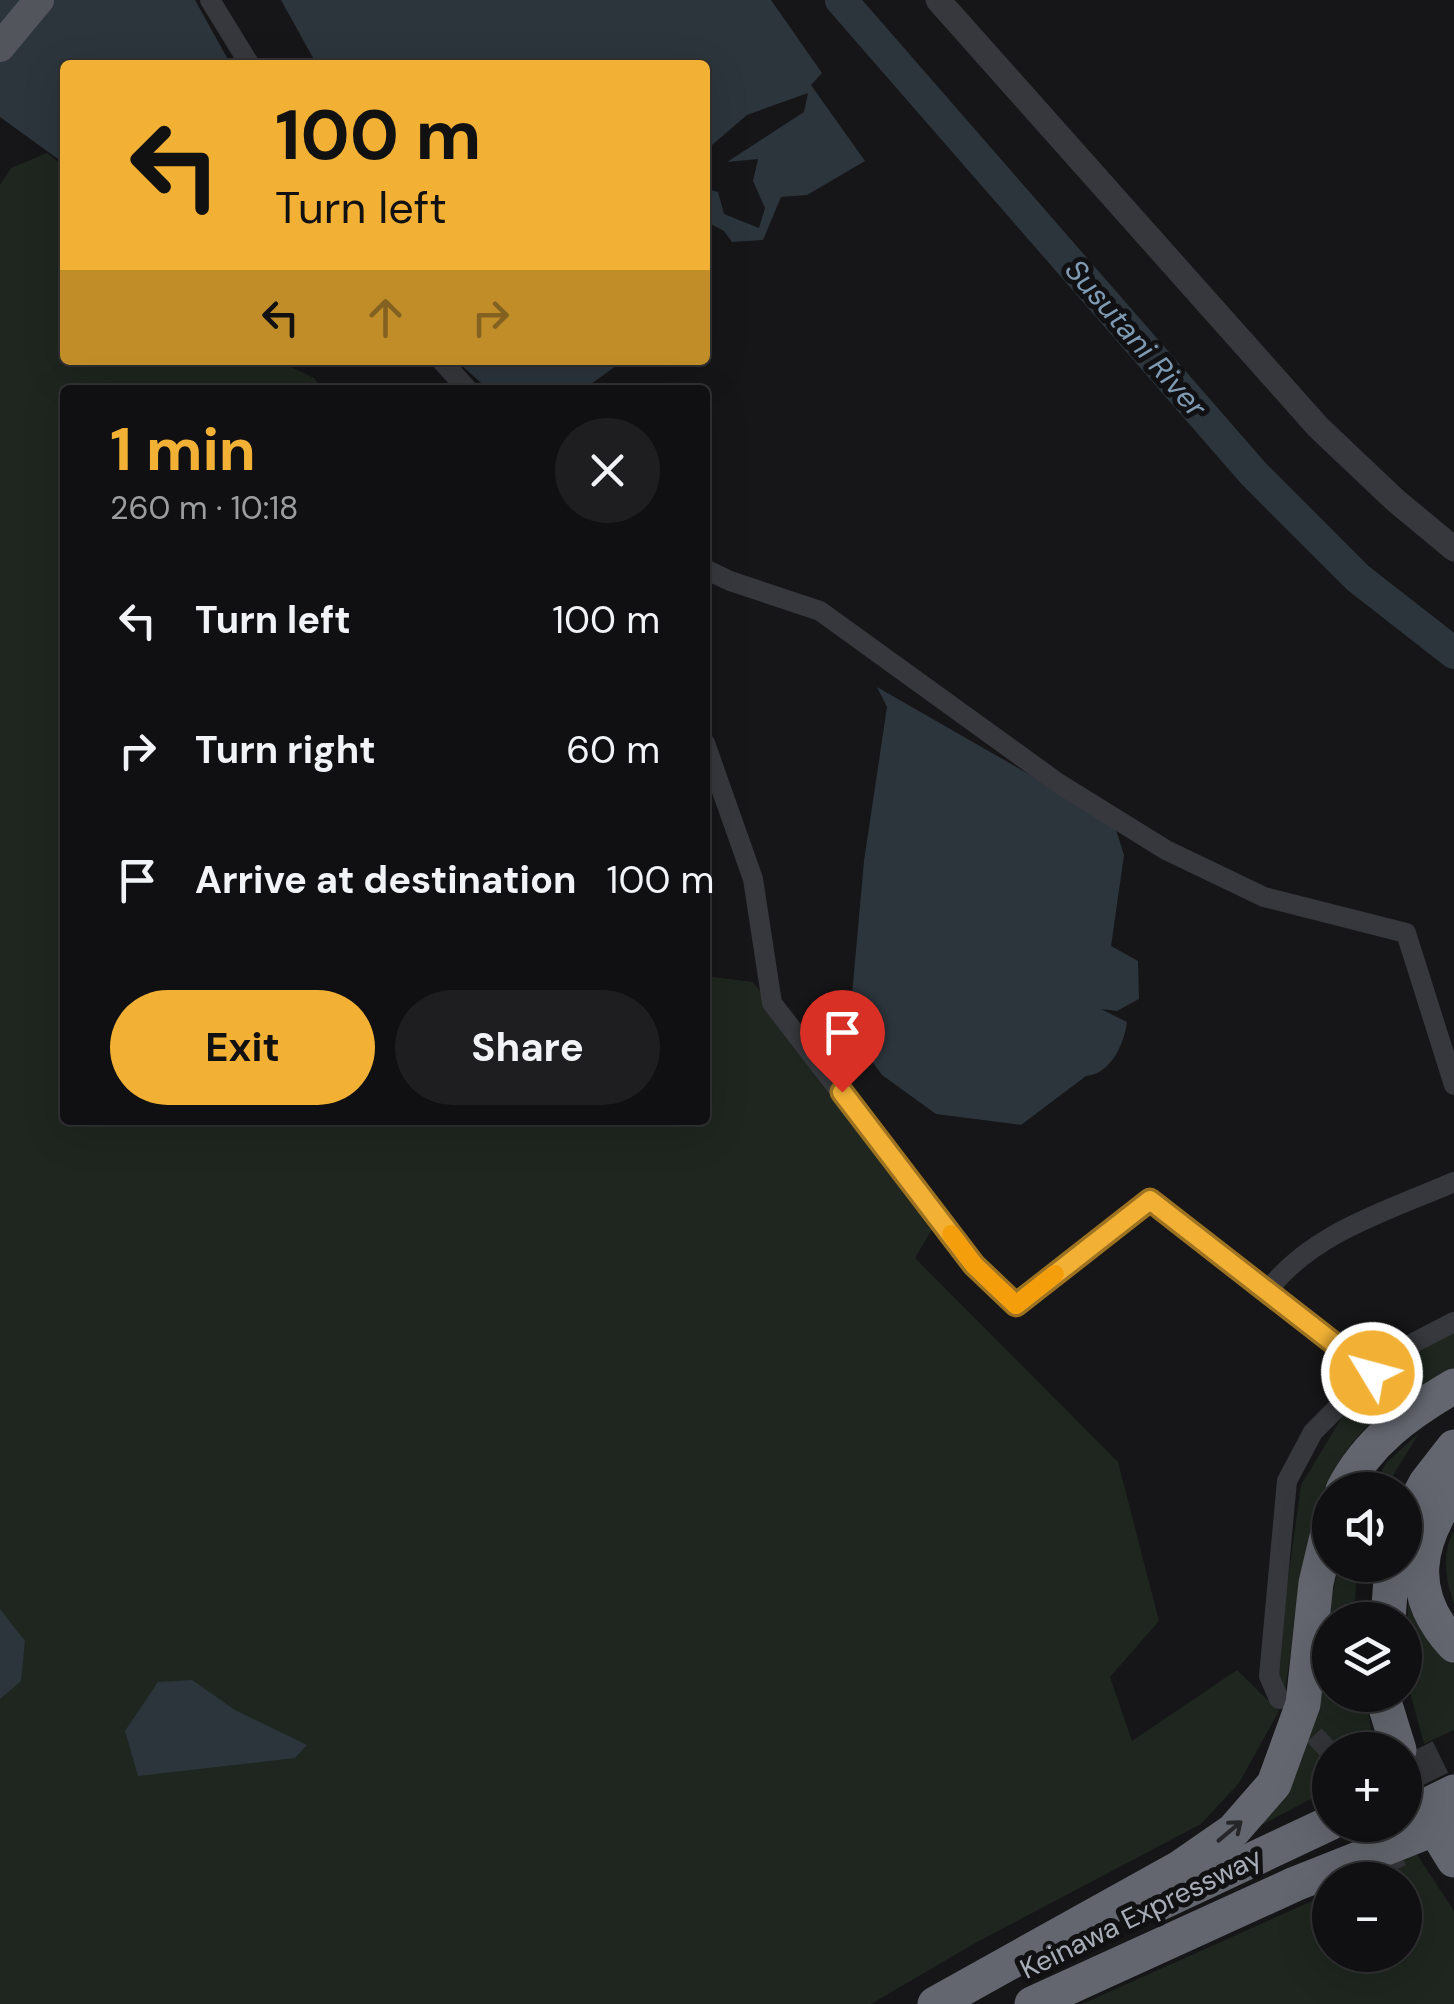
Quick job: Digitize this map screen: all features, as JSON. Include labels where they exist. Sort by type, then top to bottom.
[{"type":"highway","points":[[1352,1472],[1394,1424],[1454,1386]]},
{"type":"highway","points":[[1412,1472],[1454,1423]]},
{"type":"highway","points":[[1422,1491],[1454,1447]]},
{"type":"highway","points":[[1454,1489],[1433,1522],[1420,1572],[1433,1621],[1454,1645]]},
{"type":"highway","points":[[935,2004],[1180,1867],[1234,1831],[1274,1784],[1302,1704],[1316,1582]]},
{"type":"highway","points":[[1422,1780],[1454,1766]]},
{"type":"highway","points":[[1422,1808],[1454,1792]]},
{"type":"highway","name":"Keinawa Expressway","points":[[953,2004],[1312,1832]]},
{"type":"highway","points":[[1032,2004],[1296,1884],[1449,1838]]},
{"type":"highway","name":"Keinawa Expressway","points":[[1007,2004],[1350,1842]]},
{"type":"main road","points":[[0,46],[39,0]]},
{"type":"street","points":[[210,0],[247,60]]},
{"type":"street","points":[[938,0],[1318,427],[1454,549]]},
{"type":"street","points":[[446,365],[464,385]]},
{"type":"street","points":[[710,571],[820,611],[1058,783],[1166,850],[1264,897],[1406,933],[1454,1085]]},
{"type":"street","points":[[710,757],[753,879],[772,1003],[974,1265],[1016,1305],[1150,1200],[1372,1373]]},
{"type":"street","points":[[1266,1293],[1281,1272],[1332,1234],[1454,1182]]},
{"type":"street","points":[[1280,1699],[1269,1676],[1287,1481],[1314,1432],[1372,1373],[1392,1354],[1454,1322]]},
{"type":"shaded area","points":[[0,0],[195,0],[228,60],[60,60],[60,160],[0,117]]},
{"type":"shaded area","points":[[281,0],[771,0],[822,73],[811,85],[865,161],[807,195],[781,197],[763,240],[732,242],[724,231],[710,224],[710,190],[718,192],[724,214],[759,228],[765,208],[753,181],[758,159],[727,162],[804,112],[808,93],[747,115],[710,147],[710,60],[314,60]]},
{"type":"shaded area","points":[[47,153],[60,163],[60,365],[287,365],[314,378],[319,385],[60,385],[60,1125],[710,1125],[710,977],[753,982],[934,1226],[915,1258],[1118,1462],[1159,1621],[1110,1677],[1132,1741],[1237,1670],[1279,1711],[1239,1783],[1201,1824],[977,1942],[871,2004],[0,2004],[0,185],[11,168]]},
{"type":"shaded area","points":[[461,365],[617,365],[590,385],[483,385]]},
{"type":"shaded area","points":[[877,687],[1114,823],[1124,855],[1111,946],[1138,961],[1139,999],[1117,1011],[1101,1009],[1127,1022],[1123,1039],[1109,1064],[1086,1076],[1021,1125],[936,1114],[882,1075],[849,1029],[864,861],[887,707]]},
{"type":"shaded area","points":[[1454,1329],[1454,1369],[1410,1394],[1370,1424],[1347,1450],[1335,1472],[1312,1472],[1312,1531],[1285,1692],[1275,1673],[1301,1485],[1347,1409],[1391,1365]]},
{"type":"shaded area","points":[[1419,1433],[1395,1472],[1381,1472]]},
{"type":"shaded area","points":[[1454,1531],[1454,1604],[1446,1568],[1447,1549]]},
{"type":"shaded area","points":[[1335,1582],[1356,1582],[1355,1602],[1331,1602]]},
{"type":"shaded area","points":[[1409,1582],[1420,1582],[1454,1660],[1454,1730],[1424,1744],[1415,1712],[1422,1712],[1422,1602],[1408,1602]]},
{"type":"shaded area","points":[[0,1609],[25,1641],[21,1681],[0,1699]]},
{"type":"shaded area","points":[[1312,1658],[1312,1712],[1368,1712],[1372,1732],[1312,1732],[1312,1798],[1252,1830]]},
{"type":"shaded area","points":[[192,1680],[235,1710],[307,1745],[295,1758],[138,1776],[125,1731],[158,1682]]},
{"type":"shaded area","points":[[1416,1853],[1422,1862],[1397,1862]]},
{"type":"shaded area","points":[[1422,1862],[1454,1911],[1454,2004],[1082,2004],[1312,1901],[1312,1972],[1422,1972]]},
{"type":"waterway","name":"Susutani River","points":[[841,0],[1254,474],[1358,578],[1454,653]]},
{"type":"tunnel","points":[[1294,1713],[1312,1732]]},
{"type":"tunnel","points":[[1422,1759],[1454,1824]]},
{"type":"tunnel","points":[[1383,1842],[1393,1862]]},
{"type":"slow traffic","points":[[951,1234],[974,1265],[1016,1305],[1055,1274]]},
{"type":"route","points":[[842,1092],[974,1265],[1016,1305],[1150,1200],[1372,1373]]}]
